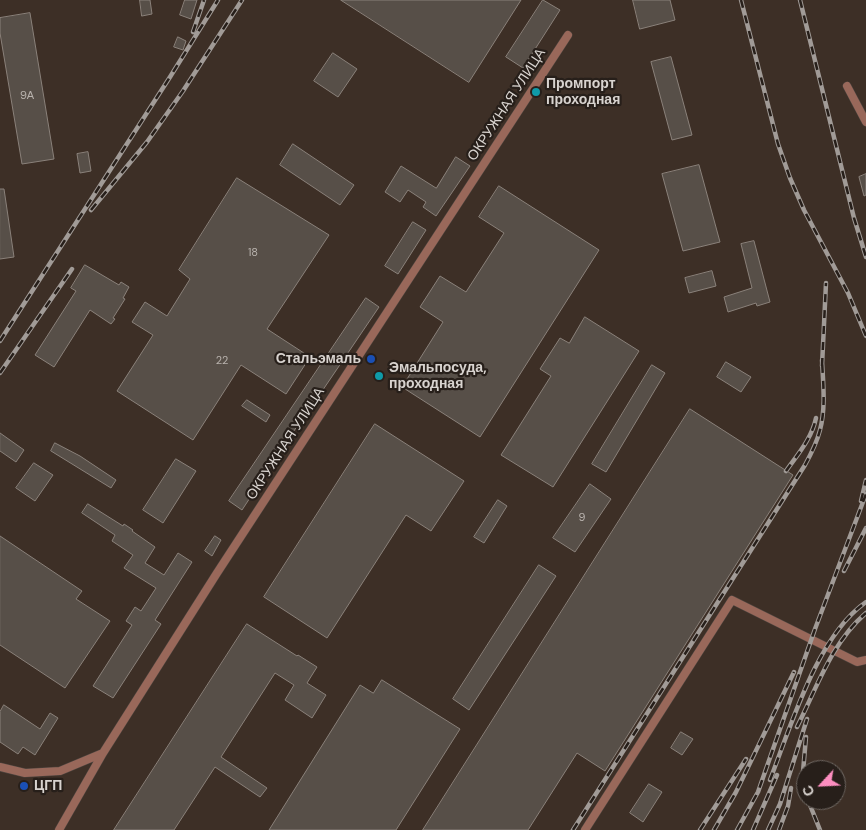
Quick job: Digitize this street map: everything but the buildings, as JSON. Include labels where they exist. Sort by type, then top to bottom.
[{"type":"street","name":"ОКРУЖНАЯ УЛИЦА","points":[[59,830],[103,753],[207,589],[568,35]]},
{"type":"street","points":[[847,86],[866,122]]},
{"type":"street","points":[[585,830],[732,600],[857,662],[866,660]]},
{"type":"street","points":[[0,766],[25,773],[60,772],[103,753]]},
{"type":"shaded area","points":[[0,0],[866,0],[866,830],[0,830]]},
{"type":"railway","points":[[193,32],[204,0]]},
{"type":"railway","points":[[0,341],[218,0]]},
{"type":"railway","points":[[91,210],[147,142],[183,91],[242,0]]},
{"type":"railway","points":[[741,0],[778,144],[790,178],[804,210],[848,293],[866,336]]},
{"type":"railway","points":[[800,0],[854,218],[866,257]]},
{"type":"railway","points":[[0,373],[72,269]]},
{"type":"railway","points":[[822,366],[826,283]]},
{"type":"railway","points":[[573,830],[814,448],[823,413],[822,360]]},
{"type":"railway","points":[[786,471],[808,439],[816,418]]},
{"type":"railway","points":[[861,501],[866,480]]},
{"type":"railway","points":[[737,830],[758,792],[815,629],[866,494]]},
{"type":"railway","points":[[844,571],[866,528]]},
{"type":"railway","points":[[770,780],[797,709],[820,659],[833,637],[849,617],[866,602]]},
{"type":"railway","points":[[797,727],[834,651],[866,613]]},
{"type":"railway","points":[[714,830],[736,792],[794,672]]},
{"type":"railway","points":[[768,830],[780,804],[807,719]]},
{"type":"railway","points":[[804,760],[806,737]]},
{"type":"railway","points":[[700,830],[746,759]]},
{"type":"railway","points":[[753,830],[777,775]]},
{"type":"railway","points":[[779,830],[788,806],[791,788]]},
{"type":"railway","points":[[812,810],[820,830]]},
{"type":"place","name":"Промпорт проходная","points":[[536,92]]},
{"type":"place","name":"Стальэмаль","points":[[371,359]]},
{"type":"place","name":"Эмальпосуда, проходная","points":[[379,376]]},
{"type":"place","name":"ЦГП","points":[[24,786]]}]
